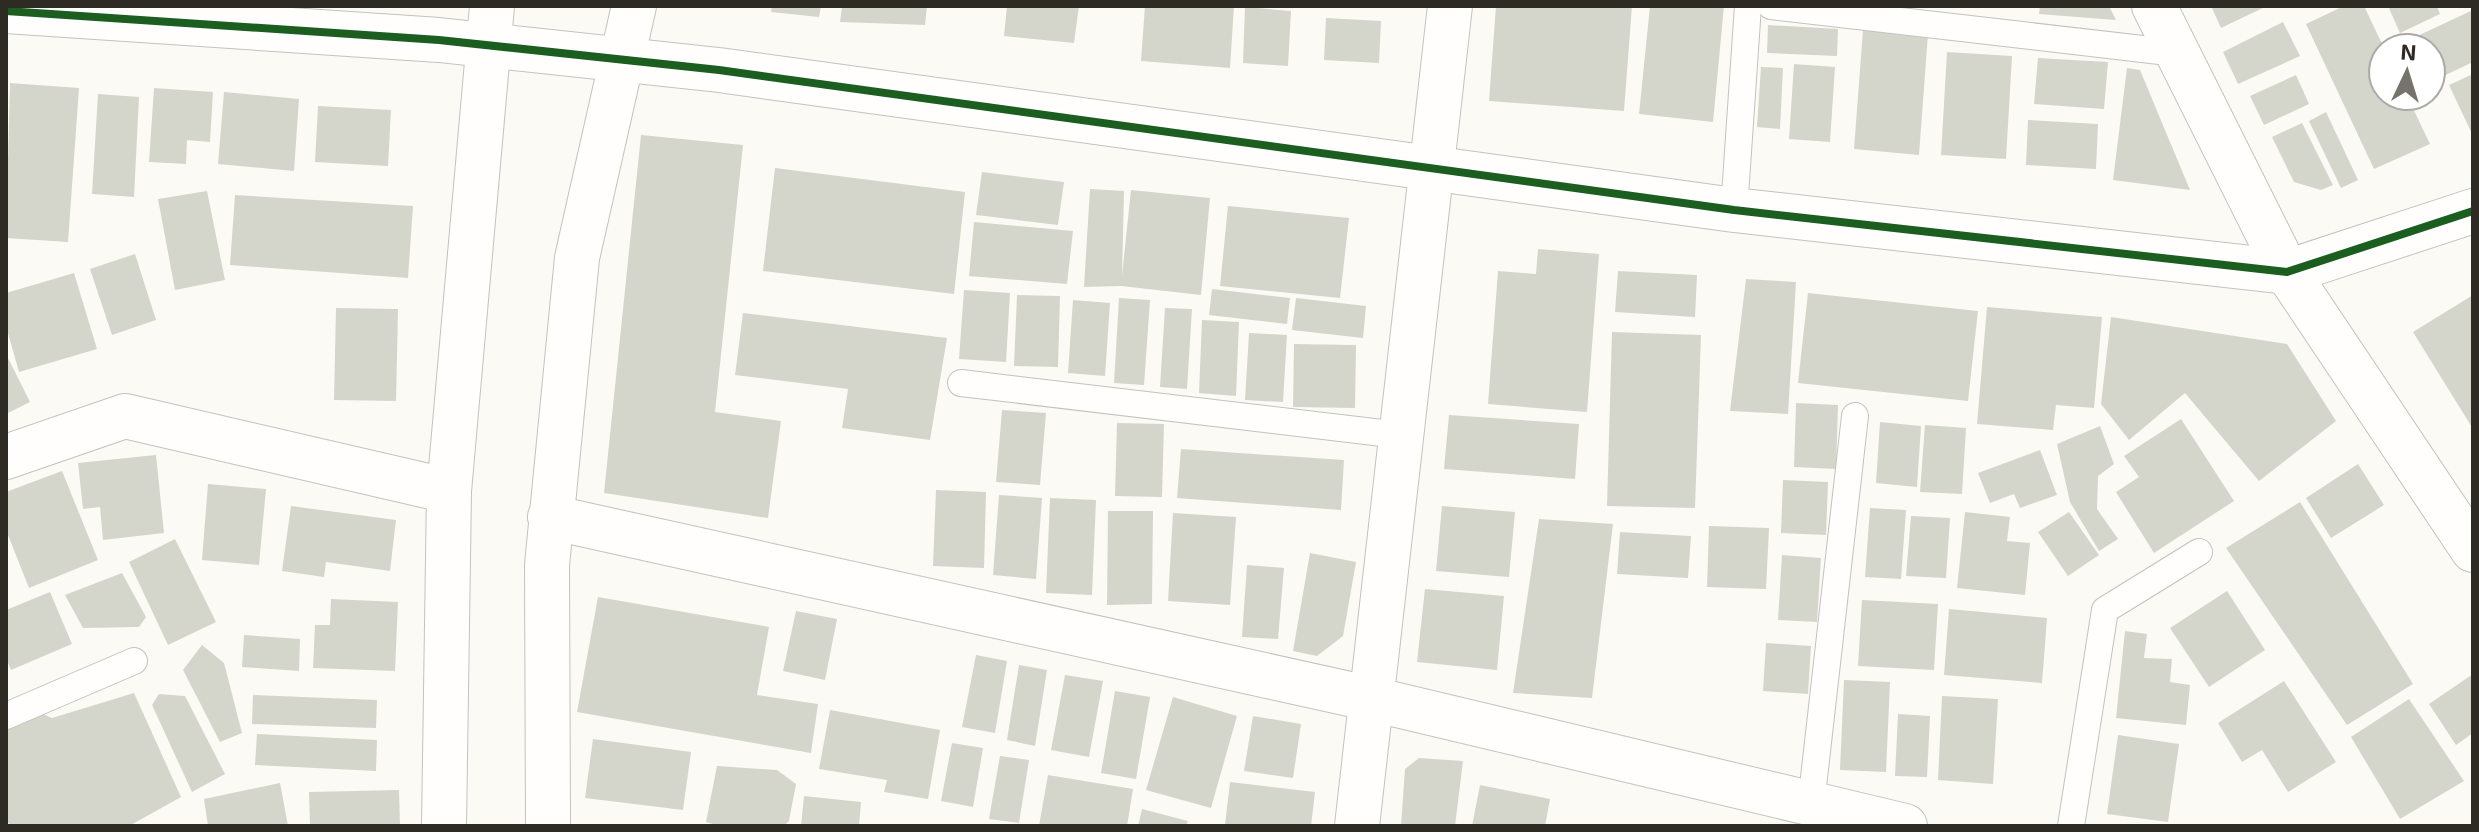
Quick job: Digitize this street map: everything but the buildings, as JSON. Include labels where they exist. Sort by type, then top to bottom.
[{"type":"street","points":[[548,826],[547,565],[577,258],[634,6]]},
{"type":"street","points":[[1357,826],[1450,6]]},
{"type":"street","points":[[2154,6],[2287,272],[2473,550]]},
{"type":"street","points":[[6,11],[491,26],[620,58],[1734,210],[2287,272],[2473,211]]},
{"type":"street","points":[[444,826],[449,491],[491,26]]},
{"type":"street","points":[[6,457],[125,416],[449,491]]},
{"type":"street","points":[[550,517],[1372,699],[1905,826]]},
{"type":"lane","points":[[1734,210],[1748,6]]},
{"type":"lane","points":[[1771,6],[2177,53]]},
{"type":"lane","points":[[961,383],[1399,435]]},
{"type":"lane","points":[[1811,804],[1855,416]]},
{"type":"lane","points":[[2071,826],[2105,610],[2199,552]]},
{"type":"lane","points":[[6,716],[134,661]]},
{"type":"cycle path","points":[[6,11],[439,40],[719,70],[1734,210],[2287,272],[2473,211]]}]
